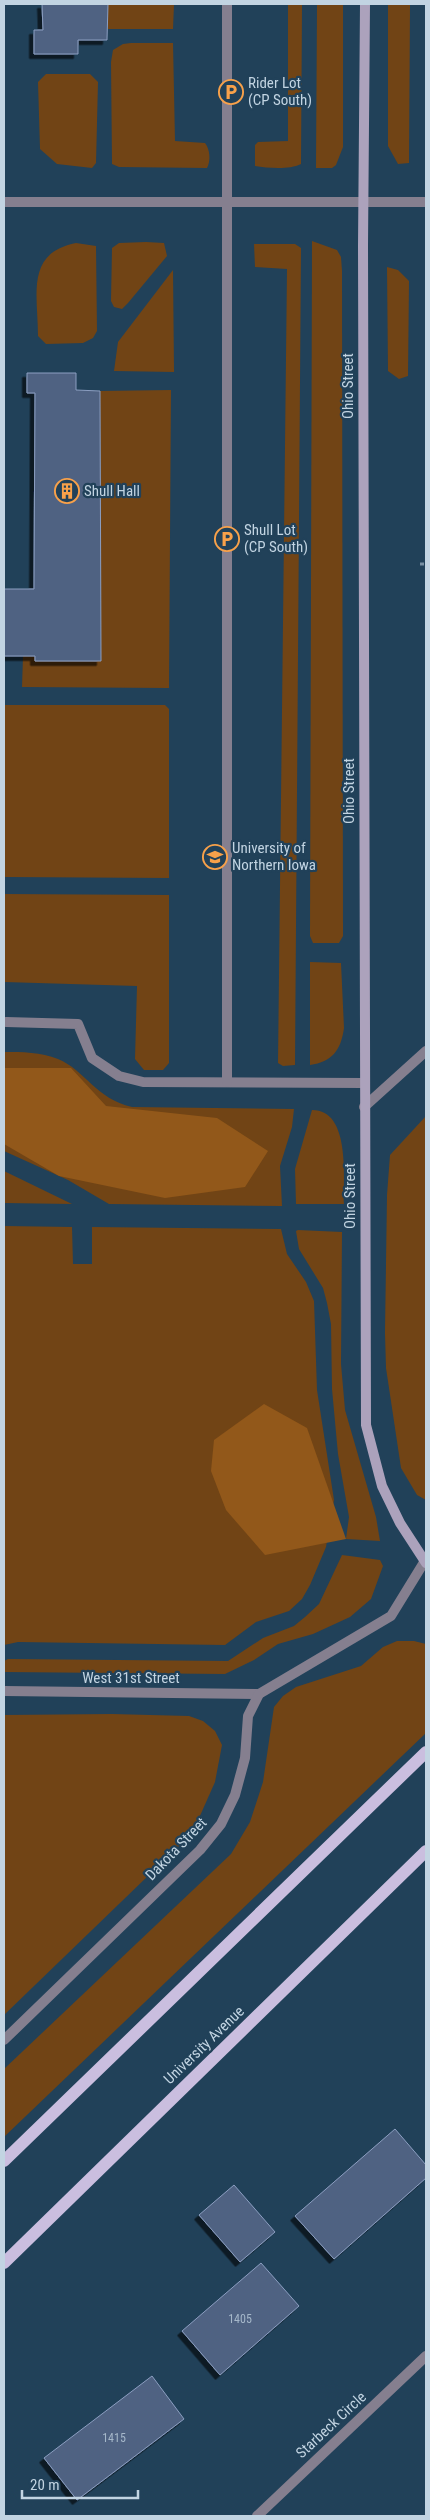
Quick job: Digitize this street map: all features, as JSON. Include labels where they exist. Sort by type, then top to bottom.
[{"type":"main road","points":[[4,2161],[426,1752]]},
{"type":"main road","name":"University Avenue","points":[[4,2263],[426,1851]]},
{"type":"street","points":[[227,4],[227,1082]]},
{"type":"street","name":"Ohio Street","points":[[365,4],[364,1107],[366,1425],[382,1486],[400,1523],[425,1561]]},
{"type":"street","points":[[4,202],[426,202]]},
{"type":"street","points":[[6,1022],[78,1024],[92,1058],[119,1076],[143,1082],[364,1083]]},
{"type":"street","points":[[364,1107],[426,1051]]},
{"type":"street","points":[[258,1694],[391,1616],[425,1561]]},
{"type":"street","name":"West 31st Street","points":[[4,1692],[258,1694]]},
{"type":"street","name":"Dakota Street","points":[[4,2040],[200,1850],[221,1824],[235,1795],[245,1758],[248,1716],[258,1694]]},
{"type":"street","name":"Starbeck Circle","points":[[257,2516],[426,2356]]},
{"type":"path","points":[[420,564],[426,564]]},
{"type":"shaded area","points":[[108,4],[174,4],[173,29],[108,29]]},
{"type":"shaded area","points":[[288,4],[302,4],[301,164],[285,168],[255,166],[255,145],[258,142],[288,141]]},
{"type":"shaded area","points":[[317,4],[343,4],[343,147],[336,165],[332,168],[316,168]]},
{"type":"shaded area","points":[[388,4],[410,4],[409,163],[398,164],[388,146]]},
{"type":"shaded area","points":[[173,43],[175,141],[205,143],[209,155],[207,168],[119,167],[112,164],[111,62],[113,50],[123,44]]},
{"type":"shaded area","points":[[46,74],[90,74],[98,82],[96,163],[92,168],[57,164],[40,149],[38,82]]},
{"type":"shaded area","points":[[312,241],[337,250],[341,257],[342,271],[343,936],[339,943],[313,943],[310,936]]},
{"type":"shaded area","points":[[76,243],[96,246],[97,331],[93,338],[83,343],[46,344],[38,336],[38,278],[42,266],[49,256],[60,248]]},
{"type":"shaded area","points":[[119,243],[164,243],[167,256],[122,309],[114,307],[111,301],[112,248]]},
{"type":"shaded area","points":[[254,244],[295,244],[301,248],[295,1065],[283,1066],[278,1063],[287,269],[255,267]]},
{"type":"shaded area","points":[[387,267],[398,270],[409,281],[408,376],[399,379],[388,371]]},
{"type":"shaded area","points":[[173,270],[174,372],[114,371],[118,342]]},
{"type":"shaded area","points":[[171,390],[169,688],[22,687],[23,656],[101,660],[100,391]]},
{"type":"shaded area","points":[[4,705],[165,705],[169,709],[169,878],[4,877]]},
{"type":"shaded area","points":[[4,894],[169,895],[169,1063],[163,1070],[144,1070],[135,1059],[137,986],[4,982]]},
{"type":"shaded area","points":[[310,962],[341,963],[344,1028],[341,1043],[334,1054],[324,1061],[310,1065]]},
{"type":"shaded area","points":[[4,1052],[25,1052],[58,1059],[76,1070],[109,1098],[132,1107],[294,1109],[292,1127],[280,1166],[282,1206],[109,1204],[68,1180],[4,1151]]},
{"type":"shaded area","points":[[4,1068],[71,1068],[106,1106],[217,1118],[268,1151],[245,1187],[165,1198],[59,1176],[4,1144]]},
{"type":"shaded area","points":[[312,1110],[325,1113],[333,1121],[339,1133],[344,1163],[344,1204],[296,1204],[295,1169]]},
{"type":"shaded area","points":[[426,1116],[426,1500],[417,1495],[401,1468],[386,1368],[385,1333],[387,1195],[390,1155]]},
{"type":"shaded area","points":[[4,1171],[72,1204],[4,1203]]},
{"type":"shaded area","points":[[4,1226],[72,1227],[73,1264],[92,1264],[92,1227],[281,1229],[287,1254],[306,1282],[314,1301],[317,1390],[334,1500],[326,1547],[302,1599],[289,1611],[256,1622],[225,1645],[18,1642],[4,1645]]},
{"type":"shaded area","points":[[296,1231],[342,1232],[341,1364],[345,1410],[376,1517],[380,1541],[346,1539],[349,1517],[338,1454],[332,1389],[331,1324],[323,1288],[299,1249]]},
{"type":"shaded area","points":[[264,1404],[307,1428],[346,1539],[265,1555],[226,1510],[211,1471],[214,1440]]},
{"type":"shaded area","points":[[342,1555],[380,1560],[383,1566],[371,1599],[350,1617],[313,1634],[278,1644],[254,1660],[225,1674],[4,1672],[4,1661],[8,1659],[228,1661],[263,1638],[294,1626],[319,1604]]},
{"type":"shaded area","points":[[397,1641],[414,1641],[426,1644],[426,1733],[4,2137],[4,2069],[231,1854],[250,1822],[263,1782],[274,1707],[283,1696],[296,1687],[361,1666],[383,1647]]},
{"type":"shaded area","points":[[112,1714],[189,1716],[203,1721],[215,1731],[222,1745],[215,1782],[195,1827],[179,1846],[4,2015],[4,1715]]},
{"type":"building","points":[[42,4],[108,4],[107,40],[78,40],[78,54],[34,54],[34,30],[43,30]]},
{"type":"building","name":"Shull Hall","points":[[27,373],[76,373],[76,390],[100,391],[101,661],[35,661],[35,656],[4,656],[4,589],[34,589],[35,393],[27,393]]},
{"type":"building","points":[[395,2129],[426,2165],[426,2178],[334,2259],[295,2216]]},
{"type":"building","points":[[234,2185],[275,2232],[240,2262],[199,2215]]},
{"type":"building","points":[[261,2263],[299,2306],[220,2375],[182,2331]]},
{"type":"building","points":[[152,2376],[184,2419],[77,2500],[44,2458]]},
{"type":"place","name":"Rider Lot (CP South)","points":[[231,92]]},
{"type":"place","name":"Shull Hall","points":[[67,491]]},
{"type":"place","name":"Shull Lot (CP South)","points":[[227,539]]},
{"type":"place","name":"University of Northern Iowa","points":[[215,857]]}]
